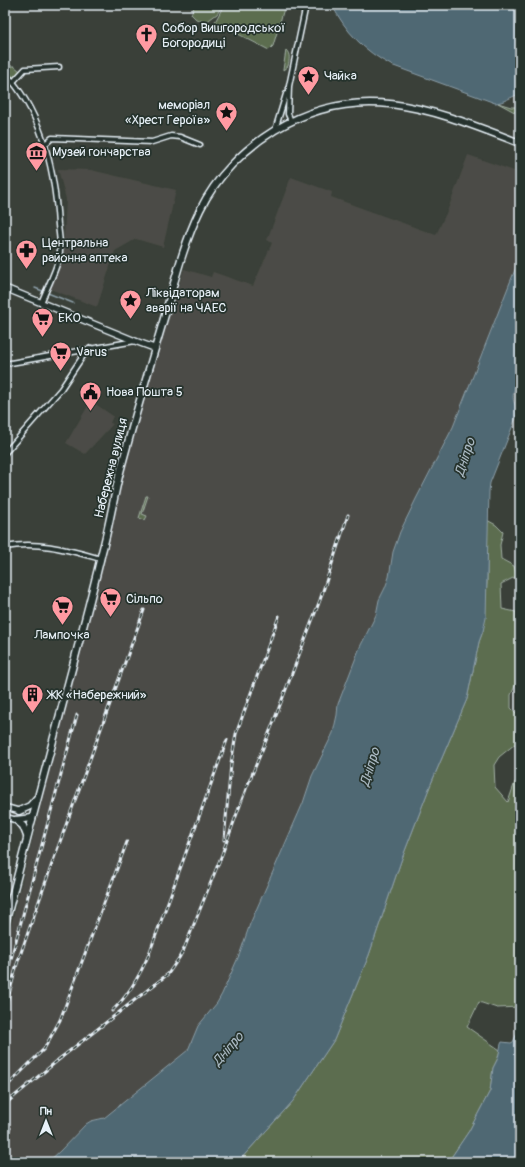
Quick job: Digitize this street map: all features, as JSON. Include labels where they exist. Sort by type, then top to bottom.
[{"type":"main road","name":"Набережна вулиця","points":[[5,924],[101,559],[119,478],[154,348],[186,246],[199,211],[206,198],[232,164],[249,149],[275,130],[312,112],[354,103],[388,103],[415,107],[520,143]]},
{"type":"main road","points":[[5,288],[154,348]]},
{"type":"main road","points":[[19,811],[30,806],[38,796]]},
{"type":"main road","points":[[19,811],[28,814],[32,818]]},
{"type":"main road","points":[[16,820],[32,818]]},
{"type":"main road","points":[[16,820],[23,826],[27,836]]},
{"type":"street","points":[[275,130],[289,86],[306,5]]},
{"type":"street","points":[[13,82],[25,69],[59,67]]},
{"type":"street","points":[[5,73],[26,100],[35,118],[50,162],[56,189],[60,241],[59,257],[41,303]]},
{"type":"street","points":[[289,86],[288,114],[291,121]]},
{"type":"street","points":[[44,145],[52,138],[152,142],[171,136],[180,137],[200,145]]},
{"type":"street","points":[[5,364],[135,341]]},
{"type":"street","points":[[5,453],[61,389],[85,353],[91,348]]},
{"type":"street","points":[[5,547],[36,544],[65,548],[101,559]]},
{"type":"street","points":[[5,807],[19,811]]},
{"type":"street","points":[[5,817],[16,820]]},
{"type":"shaded area","points":[[468,155],[520,172],[520,257],[453,427],[400,532],[393,552],[389,577],[379,600],[376,615],[360,647],[338,704],[333,733],[312,776],[303,803],[250,924],[240,953],[222,994],[217,1003],[198,1026],[188,1050],[104,1118],[86,1124],[48,1162],[5,1162],[5,950],[135,423],[184,269],[211,277],[213,272],[253,286],[272,243],[267,240],[291,177],[332,192],[331,197],[436,235],[448,209]]},
{"type":"shaded area","points":[[58,169],[91,170],[176,190],[163,247],[136,239],[115,251],[97,307],[50,289],[63,256],[66,199]]},
{"type":"shaded area","points":[[91,401],[113,416],[110,423],[113,424],[85,454],[66,443]]},
{"type":"green space","points":[[195,5],[223,5],[217,14],[206,22],[196,19],[191,14]]},
{"type":"green space","points":[[224,5],[285,5],[273,46],[269,50],[215,22]]},
{"type":"green space","points":[[286,50],[289,54],[289,60],[288,66],[283,70]]},
{"type":"green space","points":[[5,66],[14,66],[20,71],[14,79],[5,70]]},
{"type":"green space","points":[[498,103],[511,107],[520,107],[520,115]]},
{"type":"green space","points":[[146,496],[148,496],[142,514],[147,516],[145,520],[139,518]]},
{"type":"green space","points":[[487,520],[496,525],[503,532],[500,545],[501,559],[514,566],[517,576],[501,584],[502,609],[516,612],[519,677],[511,695],[511,708],[520,717],[520,740],[499,757],[494,765],[495,787],[508,802],[515,782],[520,781],[520,812],[517,823],[520,825],[520,1007],[497,1008],[479,1002],[467,1027],[500,1050],[493,1068],[490,1091],[469,1131],[448,1162],[238,1162],[293,1101],[334,1040],[369,955],[401,861],[430,786],[467,699],[479,642],[483,631],[487,583]]},
{"type":"water","points":[[332,5],[520,5],[520,94],[495,103],[391,65],[372,54],[357,40],[343,24]]},
{"type":"water","name":"Дніпро","points":[[520,257],[520,376],[513,397],[519,410],[490,483],[486,618],[479,642],[467,699],[430,786],[401,861],[369,955],[334,1040],[293,1101],[238,1162],[48,1162],[86,1124],[91,1121],[104,1118],[188,1050],[198,1026],[217,1003],[222,994],[240,953],[250,924],[303,803],[312,776],[333,733],[338,704],[360,647],[376,615],[379,600],[389,577],[393,552],[400,532],[453,427]]},
{"type":"water","points":[[520,1027],[520,1162],[448,1162],[469,1131],[490,1091],[493,1068],[498,1058],[502,1042],[513,1042]]},
{"type":"waterway","points":[[35,288],[73,303]]},
{"type":"railway","points":[[58,1060],[168,974],[184,949],[320,600],[348,515]]},
{"type":"railway","points":[[5,1009],[17,964],[144,610]]},
{"type":"railway","points":[[224,840],[231,764],[236,734],[279,616]]},
{"type":"railway","points":[[5,981],[77,715]]},
{"type":"railway","points":[[112,1011],[134,984],[149,954],[227,740]]},
{"type":"railway","points":[[5,1088],[44,1049],[60,1020],[127,842]]},
{"type":"railway","points":[[5,1104],[62,1057]]},
{"type":"railway","points":[[5,1133],[10,1128]]},
{"type":"place","name":"Собор Вишгородської Богородиці","points":[[147,54]]},
{"type":"place","name":"Чайка","points":[[308,96]]},
{"type":"place","name":"меморіал «Хрест Героїв»","points":[[226,132]]},
{"type":"place","name":"Музей гончарства","points":[[36,172]]},
{"type":"place","name":"Центральна районна аптека","points":[[27,270]]},
{"type":"place","name":"Ліквідаторам аварії на ЧАЕС","points":[[131,320]]},
{"type":"place","name":"EKO","points":[[43,338]]},
{"type":"place","name":"Varus","points":[[61,372]]},
{"type":"place","name":"Нова Пошта 5","points":[[91,412]]},
{"type":"place","name":"Сільпо","points":[[110,618]]},
{"type":"place","name":"Лампочка","points":[[62,626]]},
{"type":"place","name":"ЖК «Набережний»","points":[[33,714]]}]
